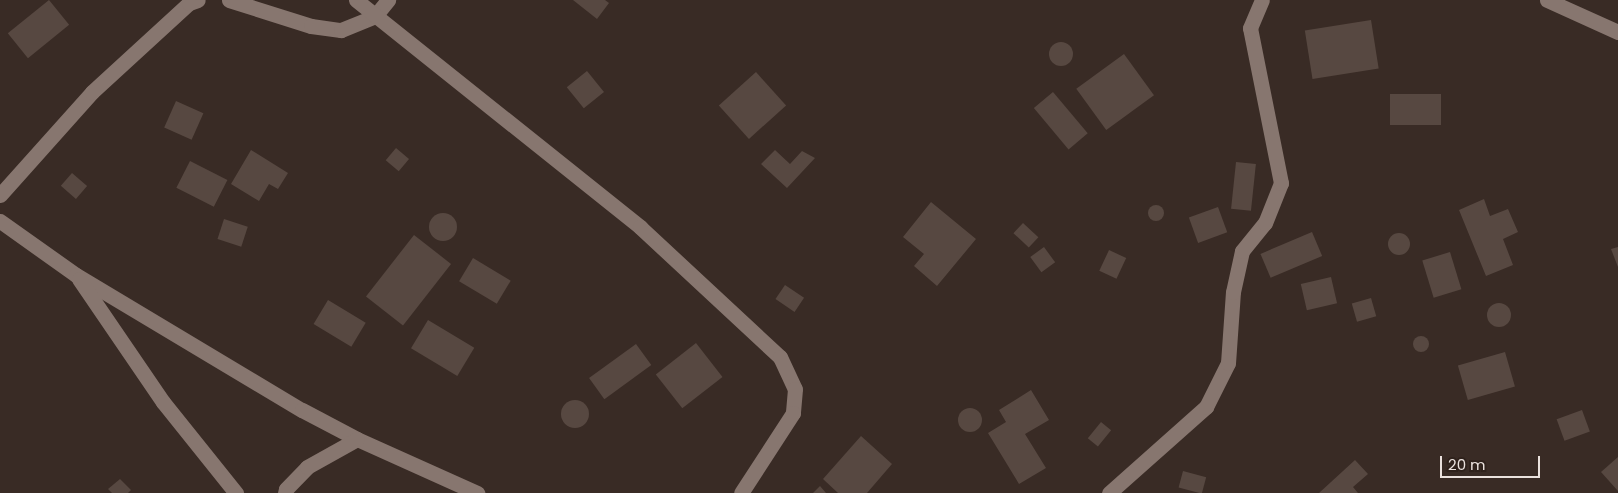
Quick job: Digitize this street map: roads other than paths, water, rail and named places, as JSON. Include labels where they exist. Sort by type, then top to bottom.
[{"type":"street","points":[[0,195],[92,92],[189,3],[198,0]]},
{"type":"street","points":[[229,0],[311,26],[341,30],[375,16],[388,0]]},
{"type":"street","points":[[356,0],[640,227],[780,357],[795,389],[793,413],[741,493]]},
{"type":"street","points":[[1109,493],[1206,408],[1228,364],[1233,292],[1242,251],[1265,223],[1281,183],[1250,28],[1262,0]]},
{"type":"street","points":[[1547,0],[1618,32]]},
{"type":"street","points":[[0,221],[76,275],[302,410],[357,439],[477,493]]},
{"type":"street","points":[[76,275],[163,402],[236,493]]},
{"type":"street","points":[[285,493],[286,488],[308,467],[357,439]]}]
